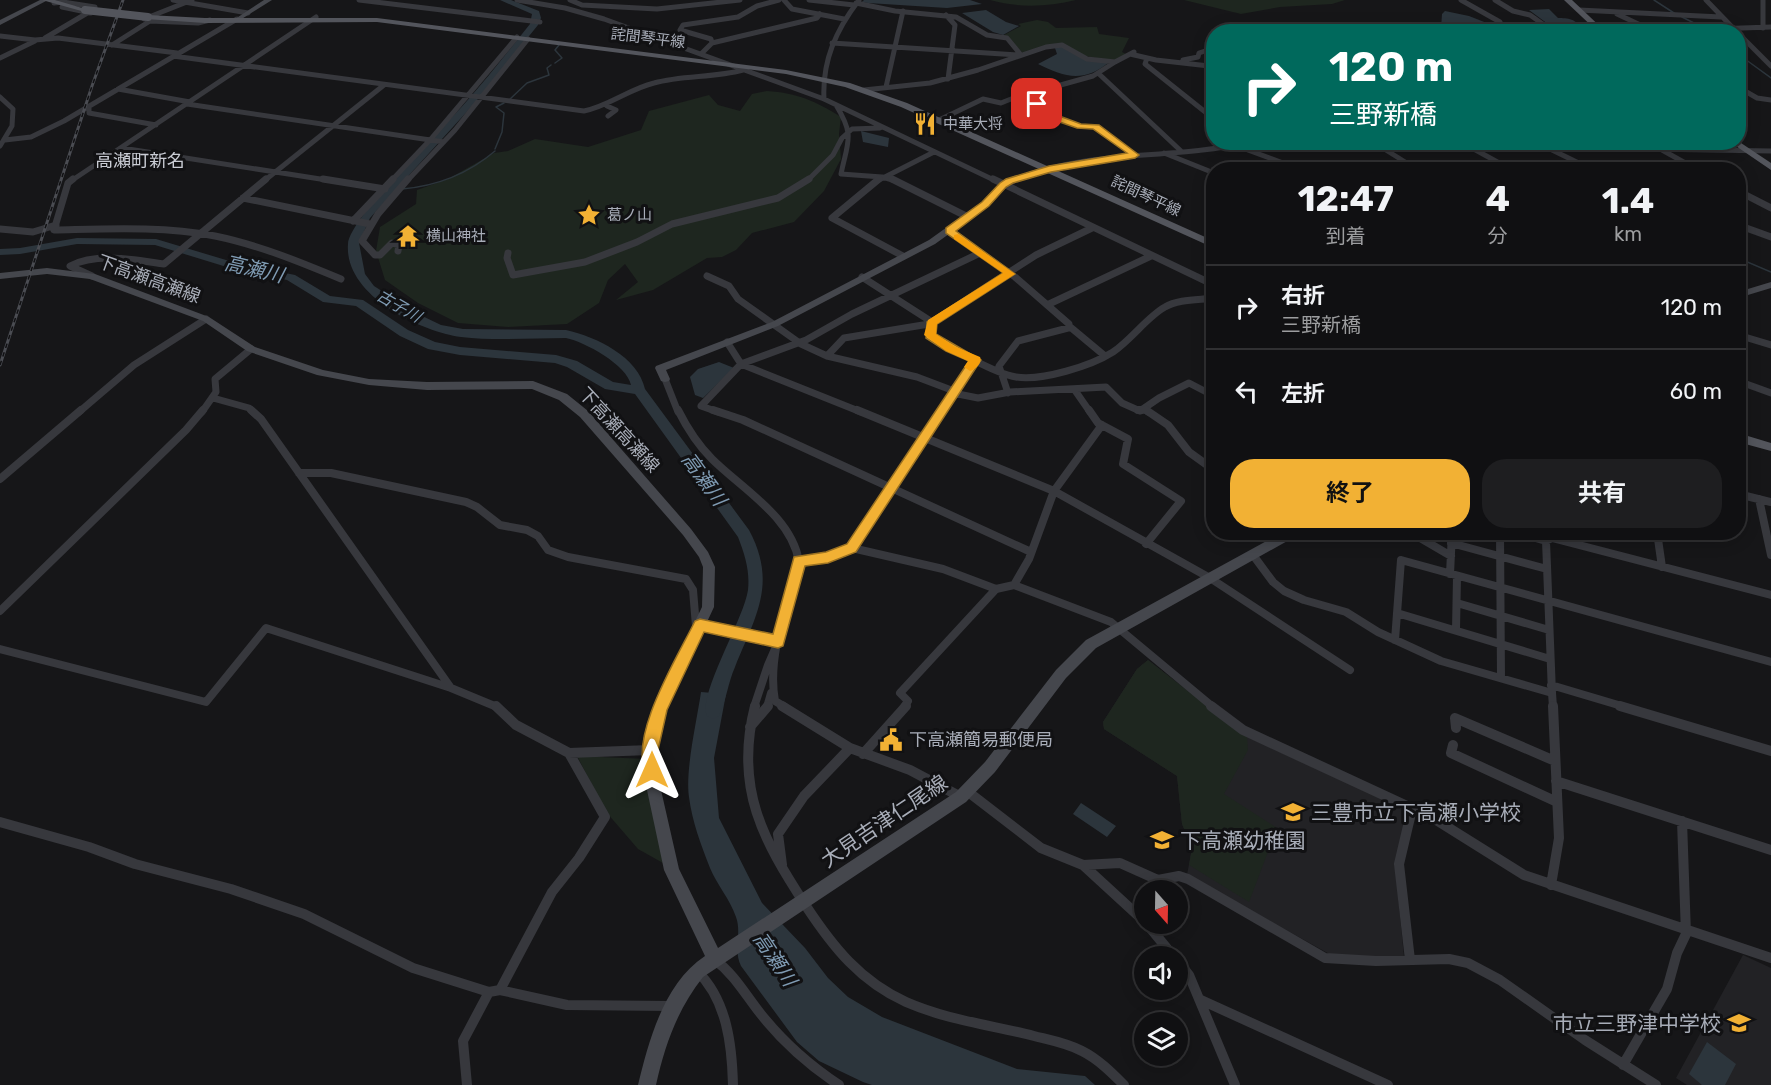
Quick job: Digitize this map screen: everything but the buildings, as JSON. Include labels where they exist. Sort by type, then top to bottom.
[{"type":"main road","points":[[238,19],[269,0]]},
{"type":"main road","points":[[1568,0],[1594,24]]},
{"type":"main road","points":[[0,23],[48,1]]},
{"type":"main road","name":"詫間琴平線","points":[[48,1],[89,12],[148,18],[211,20],[316,17],[377,20],[729,64],[822,79],[864,90],[939,120],[1206,241]]},
{"type":"main road","points":[[1746,150],[1771,167]]},
{"type":"main road","points":[[665,379],[660,368],[775,324],[949,231],[993,198],[1003,185]]},
{"type":"main road","name":"下高瀬高瀬線","points":[[0,276],[47,271],[92,276],[206,319],[251,349],[290,363],[344,378],[427,386],[512,383],[532,385],[563,397],[591,422],[687,532],[704,555],[709,567],[708,607],[659,710],[650,750],[654,790],[672,870],[715,960]]},
{"type":"main road","points":[[1746,293],[1771,285]]},
{"type":"main road","points":[[1746,439],[1771,447]]},
{"type":"main road","name":"大見吉津仁尾線","points":[[647,1085],[658,1039],[671,1006],[697,971],[964,794],[990,767],[1070,664],[1091,644],[1278,540]]},
{"type":"street","points":[[173,0],[190,1],[248,13]]},
{"type":"street","points":[[359,0],[540,22]]},
{"type":"street","points":[[409,6],[417,0]]},
{"type":"street","points":[[518,0],[565,8],[702,54],[824,99],[1206,281]]},
{"type":"street","points":[[570,0],[582,4],[657,9],[740,0]]},
{"type":"street","points":[[712,43],[711,39],[680,30],[683,25],[738,17],[757,6],[779,0]]},
{"type":"street","points":[[784,0],[792,9],[844,19]]},
{"type":"street","points":[[808,0],[857,3],[956,17],[987,35],[1007,38],[1021,55]]},
{"type":"street","points":[[1461,0],[1501,24]]},
{"type":"street","points":[[1495,0],[1514,11],[1530,15],[1543,24]]},
{"type":"street","points":[[1706,0],[1729,24]]},
{"type":"street","points":[[1761,28],[1763,0]]},
{"type":"street","points":[[48,1],[98,8]]},
{"type":"street","points":[[112,45],[148,18],[190,1]]},
{"type":"street","points":[[824,99],[822,79],[832,43],[844,19],[857,3]]},
{"type":"street","points":[[1579,10],[1721,16]]},
{"type":"street","points":[[886,87],[903,11]]},
{"type":"street","points":[[1611,11],[1638,24]]},
{"type":"street","points":[[44,39],[89,12]]},
{"type":"street","points":[[121,14],[148,18]]},
{"type":"street","points":[[702,54],[712,43],[817,18],[820,14]]},
{"type":"street","points":[[158,15],[211,20]]},
{"type":"street","points":[[946,15],[955,25],[948,79]]},
{"type":"street","points":[[316,17],[68,183],[54,230],[134,229],[197,235],[268,249],[341,279]]},
{"type":"street","points":[[5,140],[31,137],[238,19]]},
{"type":"street","points":[[1746,30],[1771,27]]},
{"type":"street","points":[[1761,28],[1771,33]]},
{"type":"street","points":[[0,36],[112,45],[579,111],[607,106],[651,83],[676,78],[722,75],[743,69]]},
{"type":"street","points":[[354,221],[470,96],[517,37]]},
{"type":"street","points":[[0,43],[11,38]]},
{"type":"street","points":[[398,251],[399,245],[392,243],[381,255],[375,255],[362,241],[370,224],[384,205],[444,142],[528,39]]},
{"type":"street","points":[[0,58],[35,40]]},
{"type":"street","points":[[1746,41],[1771,66]]},
{"type":"street","points":[[832,43],[1021,55]]},
{"type":"street","points":[[864,90],[886,87],[904,88],[948,79],[1046,47],[1062,45],[1087,59],[1115,62]]},
{"type":"street","points":[[1164,61],[1194,58],[1200,55],[1199,52],[1206,50]]},
{"type":"street","points":[[939,120],[983,99],[1000,103],[1016,97],[1031,98],[1057,86],[1098,73],[1132,53],[1164,61],[1206,63]]},
{"type":"street","points":[[501,57],[513,59]]},
{"type":"street","points":[[1147,58],[1144,64],[1206,113]]},
{"type":"street","points":[[1098,73],[1181,151]]},
{"type":"street","points":[[92,276],[70,266],[75,262],[104,259],[164,264],[384,85]]},
{"type":"street","points":[[117,89],[188,103],[444,142]]},
{"type":"street","points":[[1746,92],[1757,99],[1771,100]]},
{"type":"street","points":[[0,97],[8,103],[14,113],[12,126],[0,146]]},
{"type":"street","points":[[1031,98],[1046,114],[1080,126],[1096,127],[1135,155]]},
{"type":"street","points":[[836,105],[848,125],[849,132],[847,154],[841,174],[882,177],[911,187],[968,217]]},
{"type":"street","points":[[89,106],[89,113],[156,125]]},
{"type":"street","points":[[607,106],[616,110],[608,116]]},
{"type":"street","points":[[508,253],[507,258],[513,275],[550,269],[596,258],[646,238],[672,224],[778,198],[804,184],[832,155],[852,129],[883,128]]},
{"type":"street","points":[[122,148],[385,189]]},
{"type":"street","points":[[1003,185],[1049,169],[1135,155],[1206,148]]},
{"type":"street","points":[[1746,149],[1771,151]]},
{"type":"street","points":[[1257,150],[1285,162]]},
{"type":"street","points":[[1386,150],[1405,162]]},
{"type":"street","points":[[1473,150],[1492,162]]},
{"type":"street","points":[[1553,150],[1577,162]]},
{"type":"street","points":[[1661,150],[1683,162]]},
{"type":"street","points":[[903,256],[832,218],[882,177],[934,152]]},
{"type":"street","points":[[1161,152],[1206,170]]},
{"type":"street","points":[[1746,195],[1771,208]]},
{"type":"street","points":[[243,198],[370,224]]},
{"type":"street","points":[[0,229],[33,231],[56,225]]},
{"type":"street","points":[[827,356],[844,338],[917,327],[932,322],[1010,274],[1036,255],[1092,228]]},
{"type":"street","points":[[1746,228],[1771,237]]},
{"type":"street","points":[[949,231],[1010,274],[1105,356]]},
{"type":"street","points":[[980,253],[799,342],[741,364],[701,406],[743,420],[1031,552]]},
{"type":"street","points":[[1047,305],[1151,256]]},
{"type":"street","points":[[708,276],[729,286],[738,299],[799,342],[827,356],[917,377],[954,392],[978,398],[1008,393],[1106,387],[1131,409],[1144,409],[1168,425],[1189,452],[1206,464]]},
{"type":"street","points":[[862,276],[932,322]]},
{"type":"street","points":[[932,322],[930,335],[950,348],[1016,377],[1042,376],[1071,369],[1122,347],[1164,308],[1174,303],[1206,299]]},
{"type":"street","points":[[0,479],[134,364],[206,319]]},
{"type":"street","points":[[1008,393],[999,366],[1018,342],[1069,326]]},
{"type":"street","points":[[1746,337],[1771,345]]},
{"type":"street","points":[[727,342],[741,364],[1054,491],[1210,578],[1350,670]]},
{"type":"street","points":[[0,610],[186,430],[213,398],[216,392],[214,380],[251,349]]},
{"type":"street","points":[[799,561],[828,558],[852,548],[975,360]]},
{"type":"street","points":[[665,379],[675,408],[685,426],[710,457],[771,512],[787,533],[799,561],[778,642],[768,706],[750,727]]},
{"type":"street","points":[[1144,409],[1189,382],[1206,392]]},
{"type":"street","points":[[1746,384],[1771,393]]},
{"type":"street","points":[[1074,389],[1102,425],[1128,439],[1123,464],[1181,501],[1146,544]]},
{"type":"street","points":[[213,398],[249,408],[255,414],[451,688]]},
{"type":"street","points":[[1014,585],[1031,552],[1054,491],[1102,425]]},
{"type":"street","points":[[299,473],[332,473],[466,502],[477,507],[500,525],[527,530],[538,536],[548,550],[686,579],[693,590],[696,626],[778,642]]},
{"type":"street","points":[[1746,496],[1771,502]]},
{"type":"street","points":[[1759,499],[1771,555]]},
{"type":"street","points":[[1423,540],[1450,556]]},
{"type":"street","points":[[1451,540],[1450,556],[1457,603],[1456,630]]},
{"type":"street","points":[[1500,540],[1501,678]]},
{"type":"street","points":[[1543,540],[1546,541],[1559,838],[1551,885]]},
{"type":"street","points":[[1560,540],[1771,595]]},
{"type":"street","points":[[1658,540],[1662,567]]},
{"type":"street","points":[[1451,543],[1547,569]]},
{"type":"street","points":[[852,548],[950,571],[973,578],[996,589]]},
{"type":"street","points":[[1252,555],[1273,582],[1284,591],[1304,600],[1346,612],[1395,640],[1441,661],[1551,689],[1771,751]]},
{"type":"street","points":[[1395,640],[1401,560],[1771,662]]},
{"type":"street","points":[[863,754],[907,704],[908,701],[900,693],[925,669],[996,589],[1014,585],[1112,622],[1184,685],[1243,730],[1433,818],[1524,875],[1771,958]]},
{"type":"street","points":[[1457,603],[1549,630]]},
{"type":"street","points":[[1397,613],[1550,659]]},
{"type":"street","points":[[0,649],[206,702],[266,628],[451,688],[495,705],[516,725],[569,753],[650,750]]},
{"type":"street","points":[[778,642],[757,692],[750,727],[751,787],[755,812],[763,836],[834,949],[855,971],[878,988],[909,1003],[954,1017],[1054,1041],[1082,1051],[1103,1065],[1124,1085]]},
{"type":"street","points":[[771,690],[775,701],[850,748],[910,770],[964,794],[1041,848],[1083,865],[1134,912]]},
{"type":"street","points":[[1456,728],[1455,718],[1510,738],[1555,761]]},
{"type":"street","points":[[1453,745],[1451,753],[1508,776],[1557,802]]},
{"type":"street","points":[[783,870],[778,834],[804,796],[850,748]]},
{"type":"street","points":[[467,1085],[463,1041],[552,892],[579,858],[605,817],[569,753]]},
{"type":"street","points":[[1556,781],[1771,850]]},
{"type":"street","points":[[1410,960],[1399,864],[1412,809]]},
{"type":"street","points":[[1623,1065],[1666,989],[1685,929],[1682,821]]},
{"type":"street","points":[[0,822],[89,847],[135,864],[231,889],[273,903],[304,914],[413,968],[494,991],[567,1005],[671,1006]]},
{"type":"street","points":[[1083,865],[1120,863],[1158,880],[1179,876],[1188,879],[1325,958],[1376,962],[1449,959],[1468,963],[1500,980],[1623,1065],[1656,1085]]},
{"type":"street","points":[[1155,934],[1165,946]]},
{"type":"street","points":[[715,960],[722,964],[780,1037],[801,1059],[839,1085]]},
{"type":"street","points":[[697,971],[705,977],[725,1024],[733,1063],[733,1085]]},
{"type":"street","points":[[1188,974],[1235,1085]]},
{"type":"street","points":[[1201,1000],[1388,1085]]},
{"type":"shaded area","points":[[990,0],[1076,0],[1033,6]]},
{"type":"shaded area","points":[[1184,0],[1345,0],[1332,4],[1280,7],[1241,14]]},
{"type":"shaded area","points":[[1037,20],[1048,22],[1056,28],[1097,27],[1099,34],[1129,38],[1122,52],[1126,54],[1114,61],[1085,56],[1061,44],[1024,54],[1004,35],[1021,26],[1018,24]]},
{"type":"shaded area","points":[[767,91],[806,99],[841,117],[839,134],[841,159],[824,191],[794,222],[752,233],[736,250],[722,257],[707,258],[653,290],[616,300],[638,282],[625,264],[608,280],[599,303],[567,324],[508,327],[458,323],[418,303],[385,280],[376,251],[380,227],[416,204],[417,190],[448,179],[494,153],[508,151],[535,139],[588,147],[641,130],[649,111],[709,95],[718,105],[740,111],[752,94]]},
{"type":"shaded area","name":"三豊市立下高瀬小学校","points":[[1148,660],[1247,737],[1404,809],[1407,814],[1395,864],[1404,957],[1333,956],[1187,875],[1192,848],[1182,824],[1177,776],[1104,729],[1103,722],[1137,669]]},
{"type":"shaded area","points":[[1148,660],[1247,737],[1248,750],[1224,794],[1277,828],[1249,902],[1189,865],[1192,848],[1182,824],[1177,776],[1104,729],[1103,722],[1137,669]]},
{"type":"shaded area","points":[[577,756],[647,759],[663,863],[638,849],[607,813]]},
{"type":"shaded area","name":"市立三野津中学校","points":[[1743,955],[1771,968],[1771,1085],[1687,1085],[1676,1078]]},
{"type":"water","points":[[864,0],[970,0],[982,4],[947,8],[862,2]]},
{"type":"water","points":[[1549,9],[1558,18],[1575,21],[1577,24],[1548,24],[1529,10]]},
{"type":"water","points":[[986,10],[1006,22],[1019,26],[1003,35],[993,32],[962,13]]},
{"type":"water","points":[[1445,11],[1469,16],[1489,24],[1441,24],[1442,14]]},
{"type":"water","points":[[1062,46],[1077,54],[1108,63],[1082,76],[1065,75],[1038,64],[1057,54],[1055,48]]},
{"type":"water","points":[[861,131],[889,138],[888,147],[863,142]]},
{"type":"water","points":[[719,362],[734,368],[703,398],[695,395],[690,377],[698,369]]},
{"type":"water","points":[[701,692],[726,694],[714,758],[719,818],[762,903],[805,948],[828,978],[848,997],[882,1017],[1017,1069],[1085,1076],[1095,1085],[872,1085],[819,1061],[797,1042],[741,966],[738,954],[738,923],[710,868],[690,806],[689,773]]},
{"type":"water","points":[[1081,803],[1116,826],[1107,837],[1073,814]]},
{"type":"water","points":[[1707,1042],[1736,1064],[1725,1085],[1702,1085],[1689,1074]]},
{"type":"waterway","name":"古子川","points":[[504,0],[536,13],[537,18],[534,25],[470,103],[365,217],[353,243],[359,274],[370,289],[412,316],[438,328],[463,333],[566,334],[579,337],[610,353],[636,377],[639,390]]},
{"type":"waterway","points":[[1654,0],[1674,13]]},
{"type":"waterway","points":[[1682,17],[1696,24]]},
{"type":"waterway","points":[[555,63],[562,58],[555,50],[559,45]]},
{"type":"waterway","points":[[1746,60],[1771,78]]},
{"type":"waterway","points":[[509,100],[527,83],[549,75],[547,68],[551,65]]},
{"type":"waterway","points":[[495,149],[502,132],[504,113],[496,107],[504,103]]},
{"type":"waterway","points":[[402,189],[452,178],[495,151]]},
{"type":"waterway","name":"高瀬川","points":[[0,252],[20,251],[77,241],[156,242],[234,266],[291,277],[327,299],[359,303],[404,333],[432,346],[460,351],[556,359],[572,364],[610,386],[639,390]]},
{"type":"waterway","points":[[1746,261],[1771,272]]},
{"type":"waterway","name":"高瀬川","points":[[639,390],[744,534],[753,555],[756,574],[751,610],[720,684],[713,711]]},
{"type":"railway","points":[[0,365],[92,86],[123,0]]},
{"type":"slow traffic","points":[[958,237],[1010,274],[932,322],[930,335],[975,360],[970,367]]},
{"type":"place","name":"中華大将","points":[[925,124]]},
{"type":"place","name":"葛ノ山","points":[[589,215]]},
{"type":"place","name":"横山神社","points":[[408,236]]},
{"type":"place","name":"下高瀬簡易郵便局","points":[[891,740]]},
{"type":"place","name":"三豊市立下高瀬小学校","points":[[1293,812]]},
{"type":"place","name":"下高瀬幼稚園","points":[[1162,840]]},
{"type":"place","name":"市立三野津中学校","points":[[1739,1023]]},
{"type":"district","name":"高瀬町新名","points":[[140,161]]},
{"type":"route","points":[[652,770],[650,750],[659,710],[670,683],[700,626],[778,642],[799,561],[828,558],[852,548],[975,360],[930,335],[932,322],[1010,274],[949,231],[993,198],[1003,185],[1010,181],[1049,169],[1135,155],[1096,127],[1080,126],[1051,116],[1037,104]]}]
